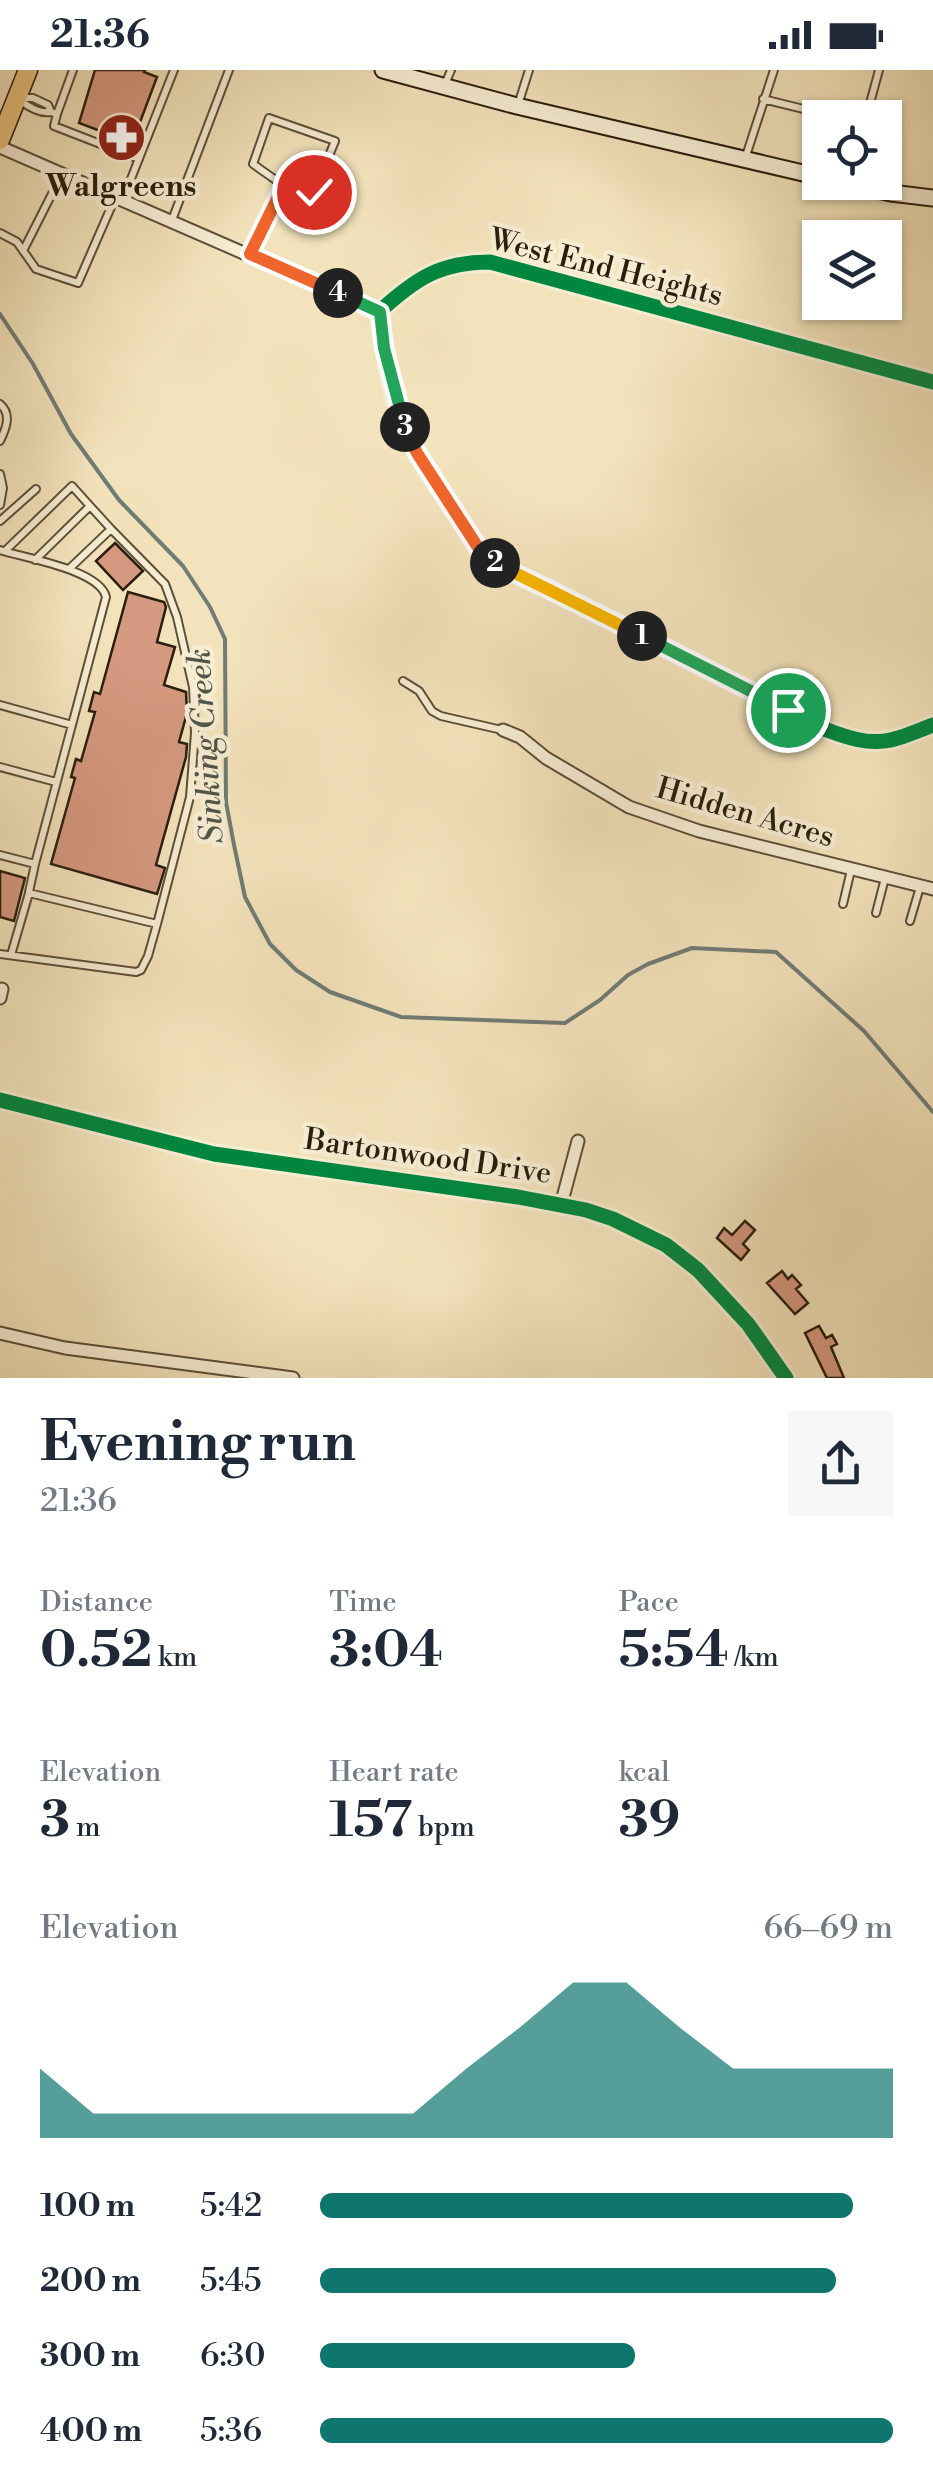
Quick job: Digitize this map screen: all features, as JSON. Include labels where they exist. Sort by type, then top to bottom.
[{"type":"main road","points":[[0,144],[28,70]]},
{"type":"main road","points":[[383,70],[412,74],[444,87],[517,106],[802,173]]},
{"type":"main road","points":[[902,193],[933,198]]},
{"type":"street","points":[[0,144],[380,312],[396,399],[417,453],[481,552],[496,564],[827,730],[874,744],[933,725]]},
{"type":"street","name":"West End Heights","points":[[380,312],[424,277],[465,262],[490,262],[933,382]]},
{"type":"street","name":"Hidden Acres","points":[[503,730],[629,807],[699,830],[926,887]]},
{"type":"street","name":"Bartonwood Drive","points":[[0,1100],[214,1154],[561,1204],[613,1219],[676,1253],[723,1294],[786,1378]]},
{"type":"street","points":[[561,1204],[578,1141]]},
{"type":"street","points":[[0,1334],[65,1348],[293,1378]]},
{"type":"lane","points":[[73,70],[54,113],[54,126],[138,159]]},
{"type":"lane","points":[[0,233],[17,242],[36,269],[78,283],[138,159],[174,70]]},
{"type":"lane","points":[[172,220],[229,70]]},
{"type":"lane","points":[[444,87],[450,70]]},
{"type":"lane","points":[[517,106],[529,70]]},
{"type":"lane","points":[[744,159],[774,70]]},
{"type":"lane","points":[[871,100],[879,70]]},
{"type":"lane","points":[[17,98],[33,98],[48,104],[54,113]]},
{"type":"lane","points":[[763,99],[802,109]]},
{"type":"lane","points":[[250,254],[281,193],[294,187],[314,192],[335,141],[269,118],[253,164],[277,181],[281,193]]},
{"type":"lane","points":[[24,251],[63,173]]},
{"type":"lane","points":[[0,404],[8,416],[0,442]]},
{"type":"lane","points":[[0,474],[0,505]]},
{"type":"lane","points":[[0,954],[142,970],[158,924],[190,796],[195,733],[193,687],[177,616],[165,584],[72,486],[2,551]]},
{"type":"lane","points":[[0,521],[36,489]]},
{"type":"lane","points":[[34,560],[90,506]]},
{"type":"lane","points":[[68,570],[112,529]]},
{"type":"lane","points":[[2,551],[68,570],[95,581],[106,591],[11,955]]},
{"type":"lane","points":[[403,681],[418,691],[432,712],[503,730]]},
{"type":"lane","points":[[0,705],[72,726]]},
{"type":"lane","points":[[0,767],[56,782]]},
{"type":"lane","points":[[0,855],[36,864]]},
{"type":"lane","points":[[843,904],[852,869]]},
{"type":"lane","points":[[876,913],[886,877]]},
{"type":"lane","points":[[910,921],[926,887]]},
{"type":"lane","points":[[29,892],[158,924]]},
{"type":"building","name":"Walgreens","points":[[95,70],[145,70],[157,77],[131,146],[109,140],[111,135],[79,123]]},
{"type":"building","points":[[115,543],[143,571],[123,590],[96,561]]},
{"type":"building","points":[[128,592],[164,602],[157,642],[175,647],[164,685],[186,692],[187,713],[179,742],[187,744],[186,757],[156,865],[165,868],[157,894],[51,864],[75,778],[71,777],[76,759],[81,761],[95,712],[89,711],[94,692],[100,694]]},
{"type":"building","points":[[0,871],[25,878],[14,921],[0,917]]},
{"type":"building","points":[[745,1221],[755,1230],[743,1244],[749,1250],[741,1260],[717,1238],[724,1228],[732,1235]]},
{"type":"building","points":[[782,1271],[801,1285],[796,1289],[808,1303],[795,1314],[767,1283]]},
{"type":"building","points":[[819,1326],[826,1338],[832,1335],[837,1344],[831,1347],[844,1378],[827,1378],[805,1333]]},
{"type":"waterway","name":"Sinking Creek","points":[[0,314],[71,434],[119,500],[183,566],[225,639],[226,802],[245,897],[270,944],[296,970],[330,992],[401,1017],[565,1023],[628,975],[692,948],[776,952],[864,1031],[933,1112]]},
{"type":"cycle path","points":[[933,382],[490,262],[442,269],[404,290],[379,312],[392,385],[409,438],[481,552],[495,564],[827,730],[880,741],[933,725]]},
{"type":"cycle path","points":[[0,1100],[214,1154],[518,1197],[613,1219],[666,1245],[698,1270],[748,1324],[786,1378]]},
{"type":"place","name":"Walgreens","points":[[121,138]]},
{"type":"route","points":[[314,192],[294,187],[281,193],[250,254],[380,312],[384,348],[404,424],[417,453],[481,552],[517,575],[788,710]]}]
